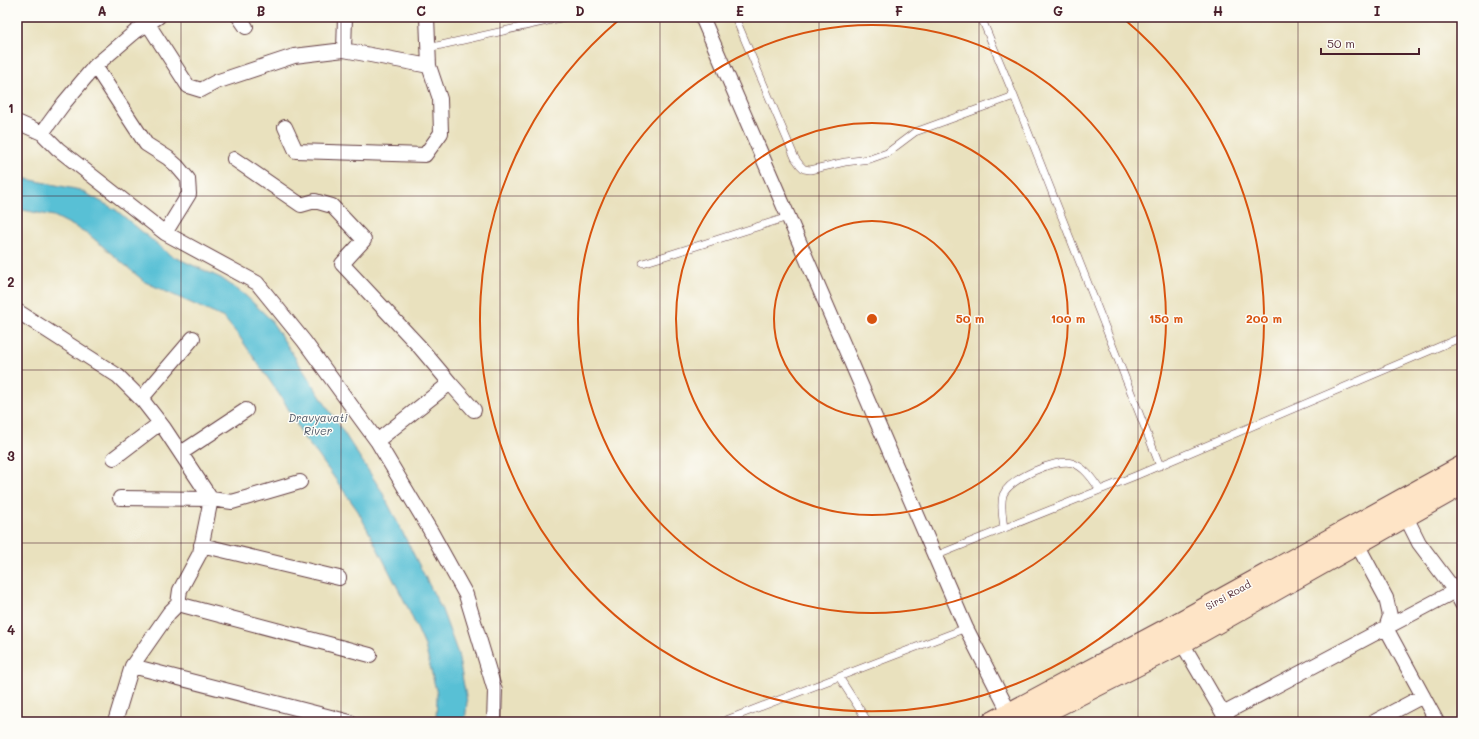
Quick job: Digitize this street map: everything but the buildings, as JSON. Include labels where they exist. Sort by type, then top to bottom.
[{"type":"street","points":[[344,50],[345,17]]},
{"type":"street","points":[[284,127],[296,151],[425,155],[442,133],[440,99],[429,66],[427,17]]},
{"type":"street","points":[[702,17],[966,628],[1018,720]]},
{"type":"street","points":[[42,133],[64,102],[95,66],[135,32],[153,20],[188,86],[201,90],[216,82],[294,56],[344,50],[429,66]]},
{"type":"street","points":[[95,66],[146,144],[168,158],[188,179],[189,194],[165,233]]},
{"type":"street","points":[[17,122],[42,133],[58,149],[165,233],[256,283],[316,356],[377,441],[430,530],[466,595],[495,691],[494,722]]},
{"type":"street","points":[[234,159],[301,205],[315,201],[332,206],[364,240],[342,264],[418,345],[474,410]]},
{"type":"street","points":[[17,311],[118,376],[141,399],[160,423],[211,499],[200,553],[180,590],[178,604],[169,613],[132,666],[115,722]]},
{"type":"street","points":[[141,399],[193,338]]},
{"type":"street","points":[[377,441],[450,383]]},
{"type":"street","points":[[181,454],[246,410]]},
{"type":"street","points":[[114,458],[160,423]]},
{"type":"street","name":"Sirsi Road","points":[[1177,634],[1462,466]]},
{"type":"street","points":[[120,498],[211,499],[232,502],[300,482]]},
{"type":"street","name":"Sirsi Road","points":[[1018,720],[1177,634],[1357,544],[1462,485]]},
{"type":"street","points":[[1406,517],[1419,543],[1458,589],[1462,604]]},
{"type":"street","points":[[1357,544],[1386,598],[1390,616],[1386,628],[1437,722]]},
{"type":"street","points":[[201,545],[339,578]]},
{"type":"street","points":[[1177,634],[1226,718],[1458,589]]},
{"type":"street","points":[[178,604],[370,655]]},
{"type":"street","points":[[132,666],[350,722]]},
{"type":"street","points":[[1374,722],[1423,696]]},
{"type":"lane","points":[[428,48],[565,17]]},
{"type":"lane","points":[[734,17],[795,158],[804,168],[816,169],[880,156],[887,153],[915,132],[1014,96]]},
{"type":"lane","points":[[980,17],[1014,96],[1160,466]]},
{"type":"lane","points":[[643,263],[788,217]]},
{"type":"lane","points":[[935,556],[1160,466],[1462,337]]},
{"type":"lane","points":[[1004,529],[1002,503],[1003,495],[1007,488],[1016,481],[1035,471],[1057,463],[1066,462],[1074,464],[1088,474],[1100,490]]},
{"type":"lane","points":[[721,722],[966,628]]},
{"type":"lane","points":[[839,677],[868,722]]},
{"type":"water","name":"Dravyavati River","points":[[17,177],[80,190],[116,210],[170,255],[221,278],[245,295],[270,319],[381,490],[442,610],[458,654],[467,702],[465,722],[436,722],[437,694],[425,646],[407,606],[358,511],[304,438],[285,403],[239,336],[224,318],[145,282],[87,233],[54,216],[17,209]]}]
